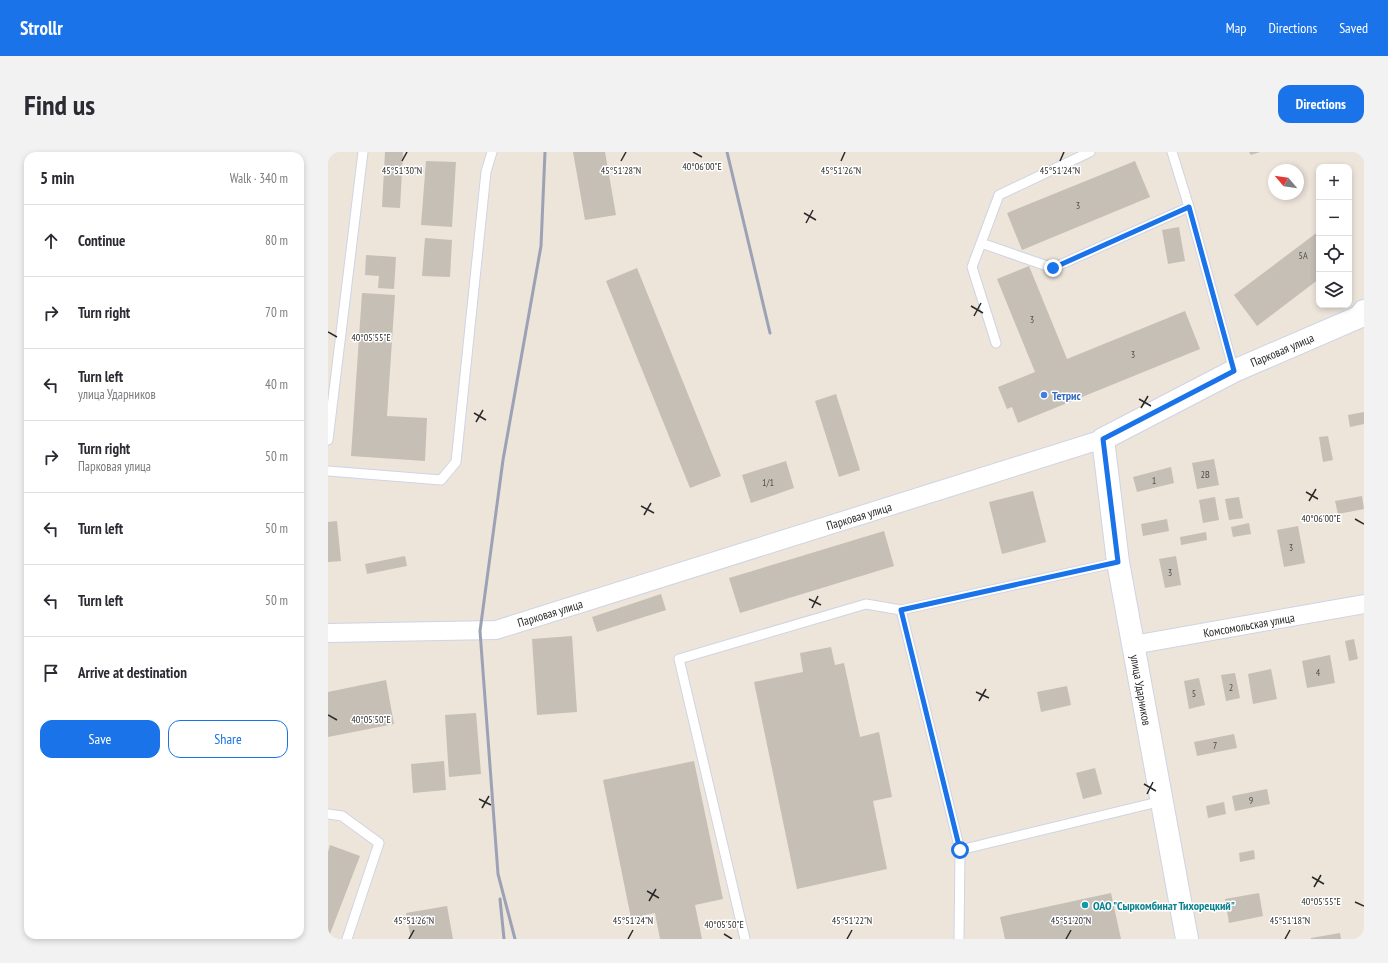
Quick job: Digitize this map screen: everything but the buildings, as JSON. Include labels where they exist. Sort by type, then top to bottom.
[{"type":"main road","name":"Парковая улица","points":[[1103,439],[1234,371],[1359,317],[1364,311]]},
{"type":"main road","name":"улица Ударников","points":[[1103,439],[1118,562],[1187,939]]},
{"type":"street","name":"Парковая улица","points":[[328,633],[496,630],[1103,439]]},
{"type":"street","name":"Комсомольская улица","points":[[1133,645],[1364,604]]},
{"type":"lane","points":[[328,440],[363,152]]},
{"type":"lane","points":[[328,471],[440,480],[456,462],[486,172],[492,152]]},
{"type":"lane","points":[[996,343],[972,267],[999,195],[1090,152]]},
{"type":"lane","points":[[1172,152],[1189,207],[1234,371]]},
{"type":"lane","points":[[981,243],[1053,268],[1189,207]]},
{"type":"lane","points":[[745,939],[679,659],[866,604],[901,610],[1118,562]]},
{"type":"lane","points":[[901,610],[960,850],[958,939]]},
{"type":"lane","points":[[960,850],[1162,801]]},
{"type":"lane","points":[[328,814],[342,816],[379,843],[347,939]]},
{"type":"railway","points":[[515,939],[498,874],[480,631],[503,460],[541,246],[545,152]]},
{"type":"railway","points":[[727,152],[770,333]]},
{"type":"railway","points":[[500,899],[504,939]]},
{"type":"place","name":"Тетрис","points":[[1044,395]]},
{"type":"place","name":"ОАО \"Сыркомбинат Тихорецкий\"","points":[[1085,905]]},
{"type":"route","points":[[960,850],[901,610],[1118,562],[1103,439],[1234,371],[1189,207],[1053,268]]}]
